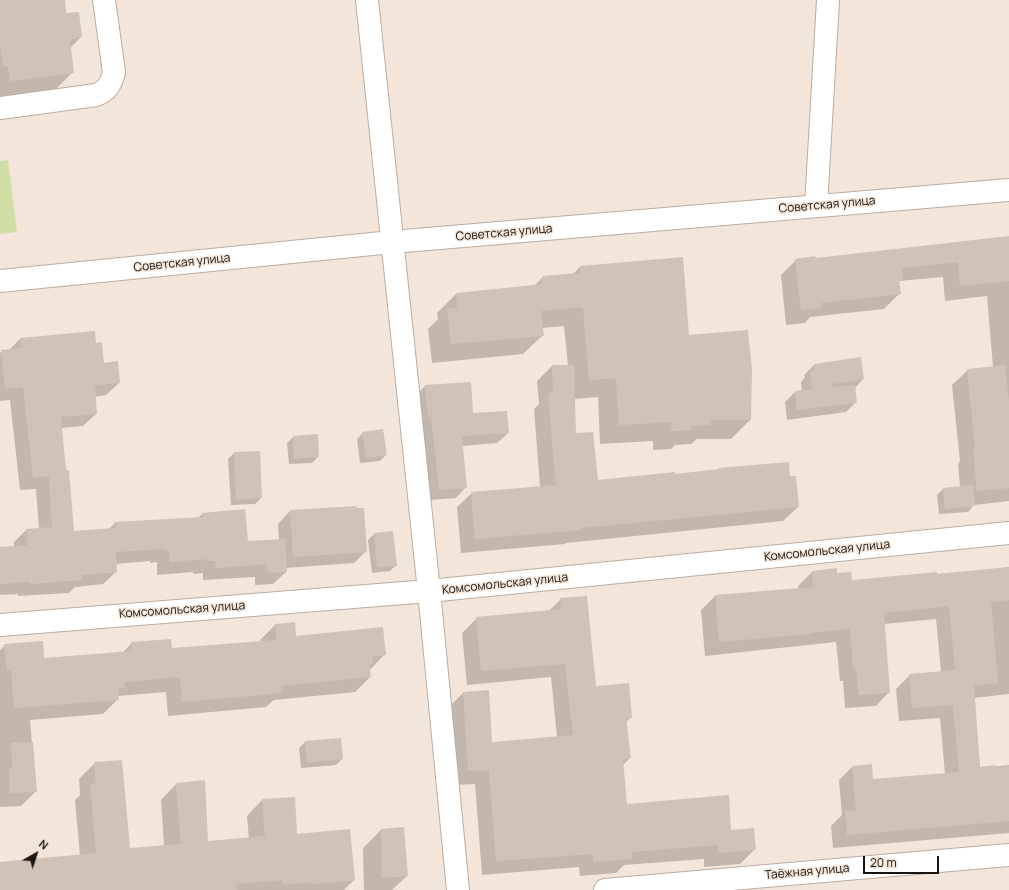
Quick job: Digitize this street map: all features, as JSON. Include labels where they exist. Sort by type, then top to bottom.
[{"type":"street","points":[[0,108],[96,95],[108,88],[114,72],[104,0]]},
{"type":"street","points":[[367,0],[429,591],[458,890]]},
{"type":"street","points":[[816,206],[828,0]]},
{"type":"street","name":"Советская улица","points":[[0,281],[392,242],[1009,190]]},
{"type":"street","name":"Комсомольская улица","points":[[0,625],[429,591],[1009,533]]},
{"type":"street","name":"Таёжная улица","points":[[605,890],[1009,855]]},
{"type":"green space","points":[[8,160],[17,232],[0,234],[0,161]]},
{"type":"building","points":[[0,0],[65,0],[66,13],[79,12],[82,37],[70,39],[74,73],[10,81],[8,66],[3,66],[0,46]]},
{"type":"building","points":[[1009,236],[1009,281],[960,286],[958,262],[902,268],[903,279],[899,279],[901,294],[821,303],[821,308],[801,310],[795,259],[815,256],[816,258]]},
{"type":"building","points":[[683,257],[689,335],[748,330],[752,369],[751,420],[711,420],[711,425],[691,426],[691,430],[672,431],[671,422],[619,425],[616,378],[589,380],[583,307],[541,311],[544,336],[451,344],[447,309],[457,308],[456,293],[543,284],[542,276],[580,273],[580,266]]},
{"type":"building","points":[[95,331],[96,343],[102,342],[104,363],[118,361],[120,383],[95,385],[97,414],[61,417],[66,470],[69,470],[74,531],[115,528],[115,522],[202,517],[202,513],[245,509],[248,541],[285,539],[287,572],[268,573],[267,564],[216,568],[215,561],[206,561],[206,559],[170,562],[169,550],[163,551],[163,549],[116,552],[117,572],[82,575],[82,580],[30,584],[30,582],[0,584],[0,547],[28,545],[26,529],[52,527],[49,476],[33,478],[23,387],[5,389],[1,350],[21,348],[20,338]]},
{"type":"building","points":[[861,357],[864,379],[832,384],[833,387],[855,385],[857,403],[797,410],[795,391],[812,389],[810,371],[815,370],[814,364]]},
{"type":"building","points":[[552,365],[574,365],[576,433],[593,432],[598,480],[675,472],[675,474],[719,469],[718,468],[789,462],[790,476],[796,476],[799,507],[581,528],[581,530],[475,539],[471,492],[556,485],[548,394],[553,391]]},
{"type":"building","points":[[1005,365],[1009,403],[1009,488],[977,491],[973,448],[975,447],[967,369]]},
{"type":"building","points":[[471,382],[473,413],[507,411],[509,433],[462,436],[467,488],[439,490],[431,416],[428,417],[425,385]]},
{"type":"building","points":[[383,429],[387,455],[366,458],[362,432]]},
{"type":"building","points":[[318,434],[319,457],[294,459],[293,436]]},
{"type":"building","points":[[260,451],[262,498],[236,500],[234,452]]},
{"type":"building","points":[[973,485],[975,506],[945,509],[943,488]]},
{"type":"building","points":[[356,506],[357,508],[364,508],[367,552],[293,557],[290,510]]},
{"type":"building","points":[[393,531],[397,566],[377,567],[374,533]]},
{"type":"building","points":[[1009,567],[1009,600],[991,602],[998,683],[974,686],[980,767],[995,765],[995,768],[1009,766],[1009,821],[847,835],[845,811],[856,810],[852,766],[872,764],[873,779],[959,772],[953,705],[912,708],[909,674],[955,670],[949,606],[884,613],[890,693],[859,695],[856,668],[853,668],[850,629],[719,642],[715,595],[813,587],[812,571],[837,568],[837,573],[851,572],[852,580]]},
{"type":"building","points":[[587,596],[596,686],[629,683],[632,718],[626,718],[631,758],[623,759],[627,804],[729,795],[731,830],[754,828],[756,850],[718,853],[718,845],[631,852],[632,859],[594,862],[593,854],[496,861],[489,770],[468,771],[463,692],[489,690],[492,742],[573,735],[565,664],[481,671],[476,617],[561,609],[560,598]]},
{"type":"building","points":[[295,622],[296,636],[383,627],[386,655],[372,657],[373,664],[369,664],[371,677],[281,686],[282,693],[182,702],[180,677],[125,682],[125,688],[118,689],[119,700],[14,708],[11,670],[7,671],[4,644],[43,641],[44,658],[132,651],[131,642],[171,639],[172,648],[276,640],[275,624]]},
{"type":"building","points":[[341,738],[343,759],[307,763],[305,741]]},
{"type":"building","points":[[33,742],[37,792],[10,793],[9,769],[12,769],[11,743]]},
{"type":"building","points":[[122,760],[130,848],[181,844],[176,783],[205,780],[208,841],[265,836],[262,799],[295,797],[297,834],[350,829],[355,880],[283,885],[282,880],[236,884],[237,890],[0,890],[0,862],[96,853],[90,784],[96,783],[94,762]]},
{"type":"building","points":[[404,827],[408,876],[382,878],[381,829]]}]
